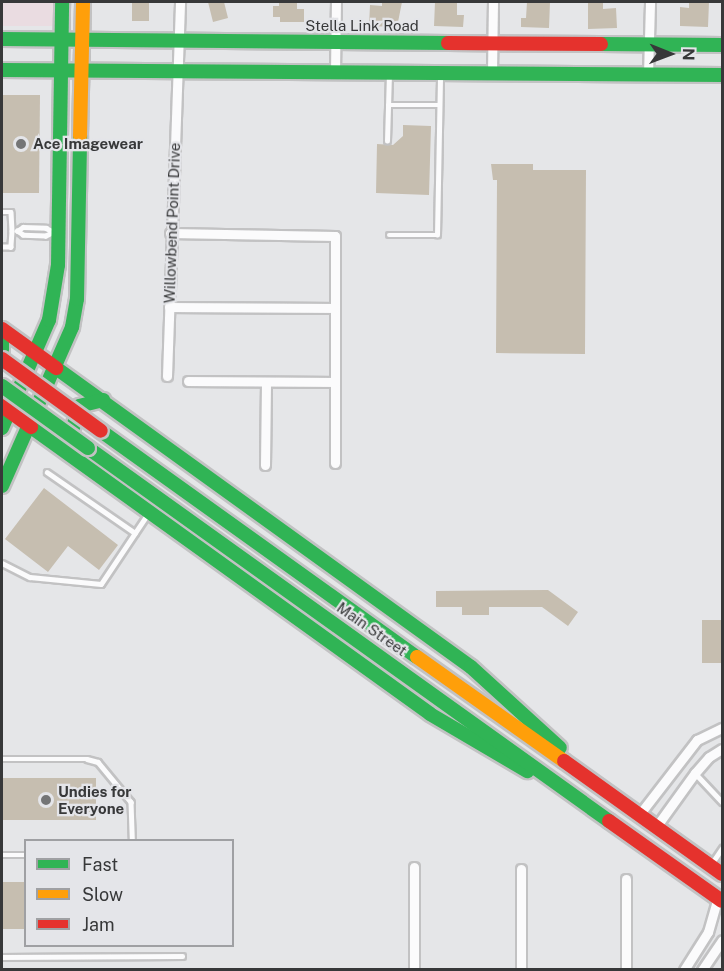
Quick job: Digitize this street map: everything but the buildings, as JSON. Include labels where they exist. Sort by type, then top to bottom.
[{"type":"main road","points":[[2,429],[6,409],[37,354],[49,320],[58,232],[62,2]]},
{"type":"main road","points":[[2,486],[56,368],[73,318],[81,232],[83,2]]},
{"type":"main road","name":"Stella Link Road","points":[[2,39],[723,45]]},
{"type":"main road","points":[[2,70],[723,75]]},
{"type":"main road","points":[[58,232],[81,232]]},
{"type":"main road","points":[[2,329],[471,667],[617,799]]},
{"type":"main road","points":[[2,340],[2,350]]},
{"type":"main road","name":"Main Street","points":[[2,359],[723,874]]},
{"type":"main road","name":"Main Street","points":[[2,386],[623,828],[720,900]]},
{"type":"main road","points":[[70,455],[67,438],[79,406],[88,400],[103,400]]},
{"type":"main road","points":[[6,409],[430,714],[623,828]]},
{"type":"street","name":"Willowbend Point Drive","points":[[167,376],[170,233],[180,71],[180,2]]},
{"type":"street","points":[[335,72],[336,2]]},
{"type":"street","points":[[492,74],[493,2]]},
{"type":"street","points":[[648,75],[650,2]]},
{"type":"street","points":[[170,233],[335,236],[335,463]]},
{"type":"street","points":[[169,307],[335,308]]},
{"type":"street","points":[[188,381],[335,382]]},
{"type":"street","points":[[265,465],[266,382]]},
{"type":"street","points":[[639,815],[697,740],[723,728]]},
{"type":"street","points":[[656,827],[695,773],[709,757],[723,749]]},
{"type":"street","points":[[414,867],[414,969]]},
{"type":"street","points":[[521,868],[521,969]]},
{"type":"street","points":[[626,879],[626,969]]},
{"type":"street","points":[[686,969],[720,900]]},
{"type":"street","points":[[702,969],[723,940]]},
{"type":"street","points":[[701,942],[715,949]]},
{"type":"lane","points":[[387,141],[389,73]]},
{"type":"lane","points":[[389,235],[437,235],[440,73]]},
{"type":"lane","points":[[388,105],[440,105]]},
{"type":"lane","points":[[2,212],[12,212],[14,231],[11,248],[2,248]]},
{"type":"lane","points":[[14,231],[23,235],[46,236],[58,232]]},
{"type":"lane","points":[[47,472],[135,533]]},
{"type":"lane","points":[[2,563],[30,577],[101,584],[149,512]]},
{"type":"lane","points":[[2,759],[87,759],[98,762],[131,802],[132,839]]},
{"type":"lane","points":[[695,773],[723,802]]},
{"type":"lane","points":[[710,865],[723,848]]},
{"type":"lane","points":[[2,855],[24,855]]},
{"type":"lane","points":[[2,957],[182,956]]},
{"type":"shaded area","points":[[2,2],[55,2],[55,22],[52,26],[2,26]]},
{"type":"traffic: fast","points":[[2,428],[49,320],[58,265],[62,2]]},
{"type":"traffic: fast","points":[[2,39],[448,43]]},
{"type":"traffic: fast","points":[[601,44],[722,45]]},
{"type":"traffic: fast","points":[[2,70],[722,75]]},
{"type":"traffic: fast","points":[[2,486],[72,327],[77,299],[80,136]]},
{"type":"traffic: fast","points":[[2,340],[2,350]]},
{"type":"traffic: fast","points":[[56,368],[471,667],[560,748]]},
{"type":"traffic: fast","points":[[2,386],[88,448]]},
{"type":"traffic: fast","points":[[68,446],[79,406],[103,400]]},
{"type":"traffic: fast","points":[[31,427],[430,714],[527,771]]},
{"type":"traffic: fast","points":[[101,431],[417,657]]},
{"type":"traffic: fast","points":[[88,448],[609,821]]},
{"type":"traffic: slow","points":[[80,136],[83,2]]},
{"type":"traffic: slow","points":[[417,657],[564,761]]},
{"type":"traffic: jam","points":[[448,43],[601,44]]},
{"type":"traffic: jam","points":[[2,329],[56,368]]},
{"type":"traffic: jam","points":[[2,359],[101,431]]},
{"type":"traffic: jam","points":[[2,406],[31,427]]},
{"type":"traffic: jam","points":[[564,761],[722,874]]},
{"type":"traffic: jam","points":[[609,821],[722,901]]},
{"type":"place","name":"Ace Imagewear","points":[[21,144]]},
{"type":"place","name":"Undies for Everyone","points":[[46,800]]}]
